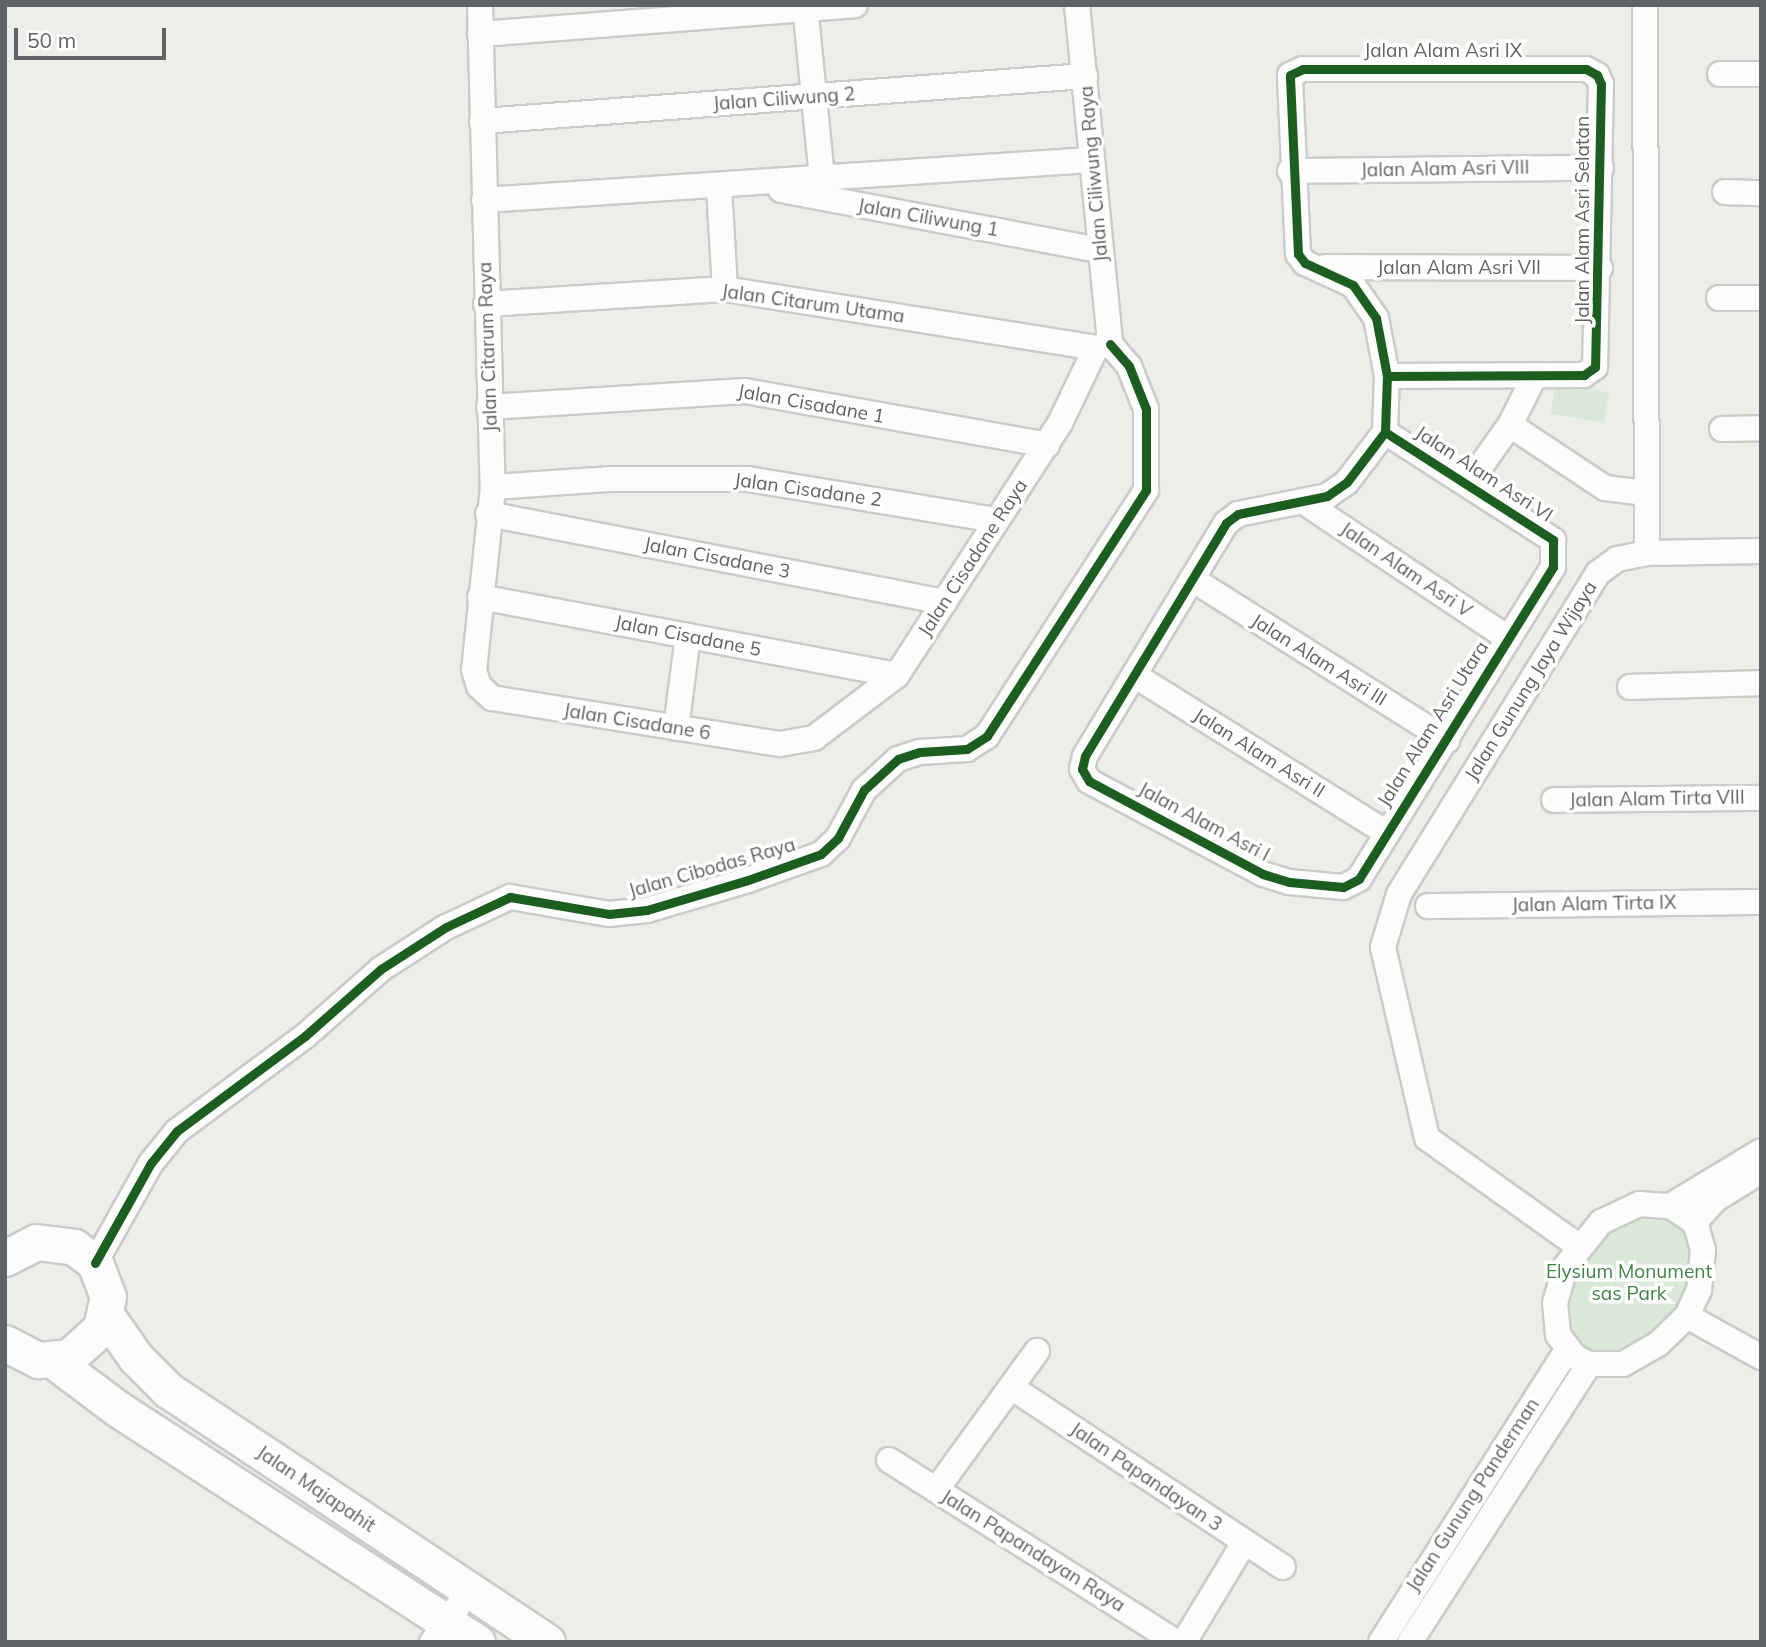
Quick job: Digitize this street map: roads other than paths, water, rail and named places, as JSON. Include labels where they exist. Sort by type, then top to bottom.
[{"type":"street","name":"Jalan Citarum Raya","points":[[479,686],[474,670],[488,514],[493,487],[480,5]]},
{"type":"street","points":[[480,34],[855,5]]},
{"type":"street","name":"Jalan Ciliwung Raya","points":[[1077,5],[1086,76],[1100,250],[1103,346]]},
{"type":"street","points":[[1644,5],[1647,553]]},
{"type":"street","points":[[806,7],[822,178]]},
{"type":"street","name":"Jalan Alam Asri IX","points":[[1290,171],[1290,75],[1303,69],[1586,69],[1597,75]]},
{"type":"street","points":[[1720,74],[1761,75]]},
{"type":"street","name":"Jalan Alam Asri Selatan","points":[[1535,375],[1584,375],[1595,367],[1601,168],[1597,75]]},
{"type":"street","name":"Jalan Ciliwung 2","points":[[482,121],[1086,76]]},
{"type":"street","name":"Jalan Ciliwung 1","points":[[484,200],[755,186],[822,178],[1091,160]]},
{"type":"street","name":"Jalan Alam Asri VIII","points":[[1290,171],[1601,168]]},
{"type":"street","points":[[1134,675],[1226,523],[1238,514],[1327,496],[1348,482],[1385,432],[1387,376],[1376,318],[1367,300],[1353,285],[1298,254],[1290,171]]},
{"type":"street","name":"Jalan Ciliwung 1","points":[[755,186],[1100,250]]},
{"type":"street","points":[[719,188],[725,289]]},
{"type":"street","points":[[1725,192],[1761,192]]},
{"type":"street","name":"Jalan Alam Asri VII","points":[[1317,267],[1600,268]]},
{"type":"street","name":"Jalan Citarum Utama","points":[[486,304],[725,289],[1103,346]]},
{"type":"street","points":[[1719,298],[1761,298]]},
{"type":"street","name":"Jalan Cisadane Raya","points":[[800,744],[897,675],[1047,445],[1103,346]]},
{"type":"street","name":"Jalan Cibodas Raya","points":[[95,1263],[151,1163],[177,1131],[305,1036],[381,969],[446,927],[510,897],[609,914],[647,910],[821,854],[838,838],[864,790],[886,768],[909,754],[967,749],[998,726],[1146,490],[1146,409],[1129,366],[1103,346]]},
{"type":"street","points":[[1387,376],[1535,375],[1510,425],[1468,484]]},
{"type":"street","name":"Jalan Cisadane 1","points":[[489,407],[745,391],[1047,445]]},
{"type":"street","points":[[1510,425],[1605,488],[1646,493]]},
{"type":"street","points":[[1722,429],[1761,428]]},
{"type":"street","name":"Jalan Alam Asri VI","points":[[1385,432],[1553,540],[1555,552]]},
{"type":"street","name":"Jalan Cisadane 2","points":[[493,487],[609,479],[748,480],[996,520]]},
{"type":"street","name":"Jalan Alam Asri V","points":[[1304,502],[1508,638]]},
{"type":"street","name":"Jalan Cisadane 3","points":[[488,514],[945,602]]},
{"type":"street","name":"Jalan Gunung Jaya Wijaya","points":[[1577,1245],[1427,1138],[1384,933],[1399,894],[1598,573],[1617,559],[1647,553],[1761,551]]},
{"type":"street","name":"Jalan Alam Asri Utara","points":[[1320,887],[1343,887],[1359,879],[1385,832],[1447,740],[1553,567],[1555,552]]},
{"type":"street","name":"Jalan Alam Asri III","points":[[1192,579],[1447,740]]},
{"type":"street","name":"Jalan Cisadane 5","points":[[480,597],[897,675]]},
{"type":"street","points":[[676,728],[688,636]]},
{"type":"street","name":"Jalan Alam Asri I","points":[[1134,675],[1084,756],[1082,769],[1089,781],[1263,874],[1320,887]]},
{"type":"street","name":"Jalan Alam Asri II","points":[[1134,675],[1385,832]]},
{"type":"street","points":[[1630,687],[1761,683]]},
{"type":"street","name":"Jalan Cisadane 6","points":[[479,686],[492,698],[676,728],[800,744]]},
{"type":"street","name":"Jalan Alam Tirta VIII","points":[[1553,800],[1761,798]]},
{"type":"street","name":"Jalan Alam Tirta IX","points":[[1428,906],[1761,902]]},
{"type":"street","points":[[1670,1206],[1761,1151]]},
{"type":"street","points":[[1695,1222],[1716,1199],[1761,1171]]},
{"type":"street","points":[[1639,1204],[1670,1206],[1695,1222],[1703,1272],[1687,1316],[1633,1361],[1589,1364],[1567,1350],[1558,1335],[1555,1303],[1577,1245],[1614,1213],[1639,1204]]},
{"type":"street","points":[[5,1258],[24,1246],[49,1241],[74,1247],[95,1263],[106,1288],[106,1315],[93,1341],[22,1354]]},
{"type":"street","name":"Jalan Majapahit","points":[[106,1315],[136,1358],[168,1390],[547,1642]]},
{"type":"street","points":[[1687,1316],[1761,1357]]},
{"type":"street","name":"Jalan Gunung Panderman","points":[[1381,1642],[1567,1350]]},
{"type":"street","points":[[936,1490],[1037,1351]]},
{"type":"street","name":"Jalan Majapahit","points":[[22,1354],[118,1409],[439,1632],[477,1642]]},
{"type":"street","name":"Jalan Gunung Panderman","points":[[1410,1642],[1589,1364]]},
{"type":"street","name":"Jalan Papandayan 3","points":[[1011,1387],[1283,1567]]},
{"type":"street","name":"Jalan Papandayan Raya","points":[[889,1460],[1176,1642]]},
{"type":"street","points":[[1184,1642],[1244,1543]]},
{"type":"street","points":[[439,1632],[469,1591]]},
{"type":"park label","name":"Elysium Monument sas Park","points":[[1629,1283]]}]
